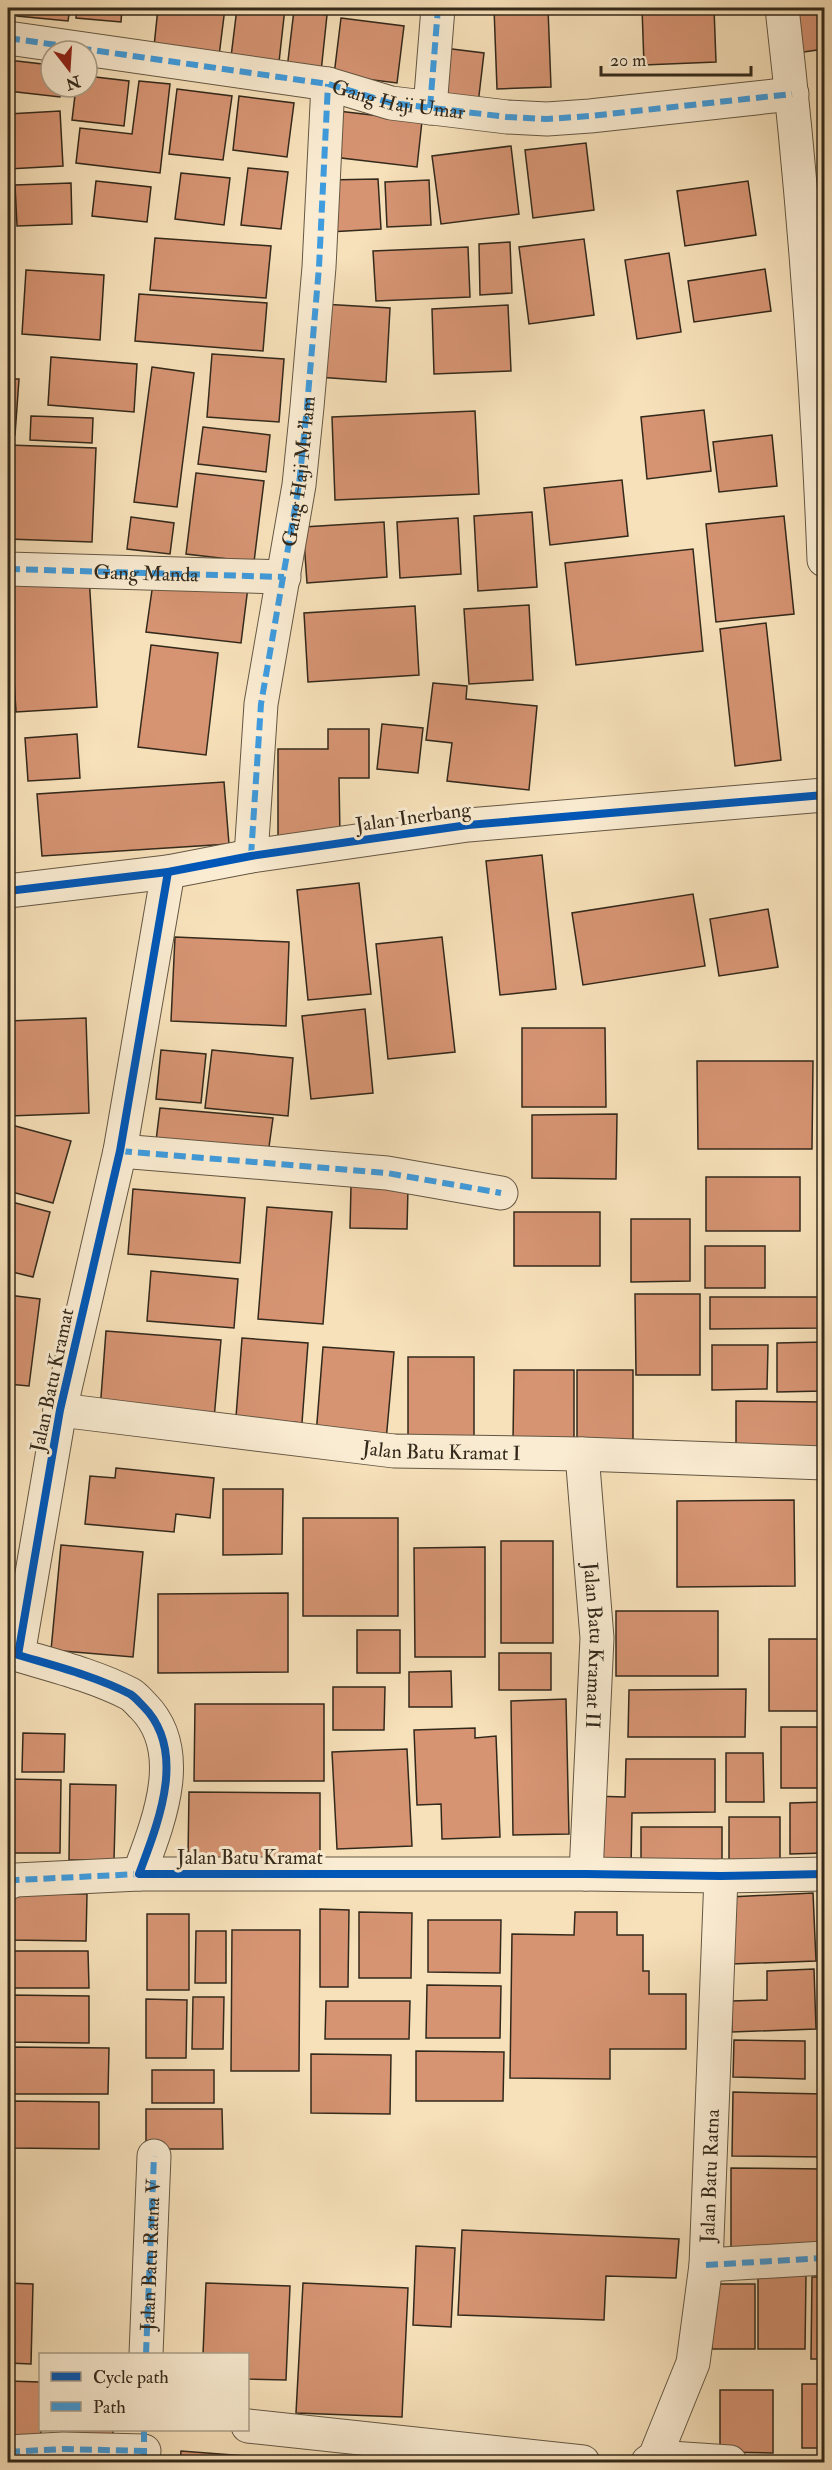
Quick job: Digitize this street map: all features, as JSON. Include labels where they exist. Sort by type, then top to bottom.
[{"type":"street","points":[[430,108],[438,8]]},
{"type":"street","points":[[782,8],[792,94],[820,453],[825,560]]},
{"type":"street","name":"Gang Haji Umar","points":[[8,38],[328,84],[391,103],[507,117],[547,119],[792,94]]},
{"type":"street","name":"Gang Haji Mu'lam","points":[[251,856],[261,704],[299,485],[308,395],[319,267],[328,84]]},
{"type":"street","name":"Gang Manda","points":[[8,568],[284,577]]},
{"type":"street","name":"Jalan Inerbang","points":[[8,891],[168,872],[251,856],[468,825],[825,795]]},
{"type":"street","name":"Jalan Batu Kramat","points":[[168,872],[120,1151],[60,1410],[13,1655],[98,1680],[132,1695],[155,1718],[166,1751],[164,1794],[160,1818],[140,1874],[721,1876],[825,1874]]},
{"type":"street","points":[[120,1151],[387,1173],[501,1193]]},
{"type":"street","name":"Jalan Batu Kramat I","points":[[60,1410],[394,1451],[582,1454],[825,1463]]},
{"type":"street","name":"Jalan Batu Kramat II","points":[[582,1454],[597,1638],[586,1874]]},
{"type":"street","points":[[8,1883],[16,1880],[140,1874]]},
{"type":"street","name":"Jalan Batu Ratna","points":[[652,2460],[693,2363],[706,2265],[721,1876]]},
{"type":"street","name":"Jalan Batu Ratna V","points":[[146,2353],[154,2156]]},
{"type":"street","points":[[706,2265],[825,2258]]},
{"type":"street","points":[[249,2426],[583,2463]]},
{"type":"street","points":[[8,2452],[144,2448]]},
{"type":"street","points":[[652,2460],[730,2463]]},
{"type":"building","points":[[18,8],[70,8],[68,21],[17,16]]},
{"type":"building","points":[[77,8],[122,8],[121,22],[76,18]]},
{"type":"building","points":[[158,8],[225,8],[218,64],[153,56]]},
{"type":"building","points":[[237,8],[285,8],[278,71],[230,65]]},
{"type":"building","points":[[494,8],[548,8],[551,87],[497,89]]},
{"type":"building","points":[[642,8],[714,8],[716,62],[644,65]]},
{"type":"building","points":[[824,8],[824,49],[790,54],[784,12]]},
{"type":"building","points":[[294,10],[327,15],[321,72],[287,69]]},
{"type":"building","points":[[341,18],[404,26],[397,83],[334,75]]},
{"type":"building","points":[[444,48],[484,53],[478,104],[438,99]]},
{"type":"building","points":[[8,60],[39,64],[39,95],[8,91]]},
{"type":"building","points":[[99,77],[129,81],[124,126],[72,120],[75,99],[99,99]]},
{"type":"building","points":[[139,81],[170,84],[160,173],[76,163],[80,128],[132,134]]},
{"type":"building","points":[[177,89],[232,96],[223,160],[169,154]]},
{"type":"building","points":[[239,96],[294,103],[287,157],[233,150]]},
{"type":"building","points":[[60,111],[63,166],[8,169],[8,114]]},
{"type":"building","points":[[338,111],[422,121],[417,167],[333,157]]},
{"type":"building","points":[[586,143],[594,210],[533,218],[525,150]]},
{"type":"building","points":[[511,146],[519,214],[441,224],[432,156]]},
{"type":"building","points":[[248,168],[288,172],[281,229],[241,225]]},
{"type":"building","points":[[181,173],[230,178],[224,225],[175,219]]},
{"type":"building","points":[[378,179],[381,229],[329,232],[327,180]]},
{"type":"building","points":[[429,180],[431,225],[387,227],[385,182]]},
{"type":"building","points":[[96,181],[151,187],[147,222],[92,216]]},
{"type":"building","points":[[748,181],[756,235],[685,246],[677,191]]},
{"type":"building","points":[[71,183],[72,224],[17,226],[15,185]]},
{"type":"building","points":[[155,238],[271,246],[266,298],[150,290]]},
{"type":"building","points":[[584,239],[594,315],[529,324],[519,247]]},
{"type":"building","points":[[510,242],[512,293],[480,295],[479,244]]},
{"type":"building","points":[[468,247],[470,297],[376,301],[373,251]]},
{"type":"building","points":[[669,253],[681,332],[637,339],[625,260]]},
{"type":"building","points":[[765,269],[771,311],[694,322],[688,281]]},
{"type":"building","points":[[26,270],[104,275],[100,340],[22,334]]},
{"type":"building","points":[[139,294],[267,303],[263,351],[135,341]]},
{"type":"building","points":[[322,304],[390,308],[386,382],[318,377]]},
{"type":"building","points":[[508,305],[511,371],[434,374],[432,309]]},
{"type":"building","points":[[8,323],[11,324],[9,365],[8,365]]},
{"type":"building","points":[[212,354],[284,359],[279,422],[207,417]]},
{"type":"building","points":[[51,357],[137,364],[134,412],[48,405]]},
{"type":"building","points":[[152,367],[194,373],[177,507],[134,502]]},
{"type":"building","points":[[8,379],[19,379],[15,435],[8,435]]},
{"type":"building","points":[[704,410],[711,471],[647,479],[641,417]]},
{"type":"building","points":[[475,411],[479,494],[335,500],[332,417]]},
{"type":"building","points":[[31,416],[93,418],[92,443],[30,440]]},
{"type":"building","points":[[203,427],[270,435],[266,472],[198,464]]},
{"type":"building","points":[[772,435],[777,486],[719,492],[713,442]]},
{"type":"building","points":[[8,445],[96,448],[92,542],[8,539]]},
{"type":"building","points":[[196,473],[264,481],[254,562],[186,554]]},
{"type":"building","points":[[622,480],[628,536],[550,545],[544,488]]},
{"type":"building","points":[[532,512],[537,587],[478,591],[474,516]]},
{"type":"building","points":[[784,516],[794,614],[716,622],[706,524]]},
{"type":"building","points":[[131,517],[174,523],[170,554],[127,549]]},
{"type":"building","points":[[458,518],[461,574],[400,578],[397,522]]},
{"type":"building","points":[[384,522],[387,577],[307,583],[303,527]]},
{"type":"building","points":[[693,549],[703,651],[576,665],[565,563]]},
{"type":"building","points":[[89,576],[97,707],[16,712],[8,581]]},
{"type":"building","points":[[154,576],[248,587],[241,643],[146,632]]},
{"type":"building","points":[[529,605],[533,680],[469,684],[464,609]]},
{"type":"building","points":[[415,606],[419,675],[308,682],[304,613]]},
{"type":"building","points":[[766,623],[781,760],[735,766],[720,629]]},
{"type":"building","points":[[151,645],[218,653],[206,755],[138,747]]},
{"type":"building","points":[[433,683],[467,686],[466,699],[537,706],[529,790],[447,781],[452,743],[426,740]]},
{"type":"building","points":[[382,724],[423,728],[418,773],[377,769]]},
{"type":"building","points":[[328,729],[369,729],[369,778],[339,778],[340,836],[278,836],[278,749],[328,749]]},
{"type":"building","points":[[77,734],[80,778],[28,781],[25,738]]},
{"type":"building","points":[[224,782],[229,844],[42,856],[37,794]]},
{"type":"building","points":[[8,807],[12,871],[8,871]]},
{"type":"building","points":[[542,855],[556,989],[500,995],[486,861]]},
{"type":"building","points":[[359,883],[371,994],[308,1000],[297,890]]},
{"type":"building","points":[[693,894],[705,966],[583,985],[572,913]]},
{"type":"building","points":[[768,909],[778,967],[719,976],[710,919]]},
{"type":"building","points":[[175,937],[289,942],[286,1026],[171,1021]]},
{"type":"building","points":[[442,937],[455,1052],[388,1059],[376,944]]},
{"type":"building","points":[[365,1009],[373,1093],[311,1099],[302,1016]]},
{"type":"building","points":[[86,1018],[89,1113],[9,1116],[8,1021]]},
{"type":"building","points":[[522,1028],[605,1028],[606,1107],[522,1107]]},
{"type":"building","points":[[161,1050],[206,1054],[201,1103],[156,1099]]},
{"type":"building","points":[[212,1050],[293,1058],[288,1116],[205,1108]]},
{"type":"building","points":[[697,1061],[813,1061],[812,1149],[698,1149]]},
{"type":"building","points":[[160,1108],[273,1118],[267,1161],[155,1149]]},
{"type":"building","points":[[617,1114],[616,1179],[532,1178],[532,1115]]},
{"type":"building","points":[[8,1124],[71,1141],[53,1203],[8,1191]]},
{"type":"building","points":[[706,1177],[800,1177],[800,1231],[706,1231]]},
{"type":"building","points":[[351,1186],[408,1188],[407,1229],[350,1228]]},
{"type":"building","points":[[133,1189],[245,1198],[240,1263],[128,1254]]},
{"type":"building","points":[[8,1201],[50,1212],[33,1277],[8,1271]]},
{"type":"building","points":[[267,1207],[332,1212],[323,1324],[258,1319]]},
{"type":"building","points":[[514,1212],[600,1212],[600,1266],[514,1266]]},
{"type":"building","points":[[631,1219],[690,1219],[690,1281],[631,1282]]},
{"type":"building","points":[[705,1246],[765,1246],[765,1288],[705,1288]]},
{"type":"building","points":[[151,1271],[238,1279],[234,1328],[147,1321]]},
{"type":"building","points":[[635,1294],[700,1294],[700,1375],[636,1375]]},
{"type":"building","points":[[8,1295],[40,1299],[29,1386],[8,1384]]},
{"type":"building","points":[[710,1297],[824,1297],[824,1328],[710,1329]]},
{"type":"building","points":[[106,1331],[221,1340],[214,1419],[100,1410]]},
{"type":"building","points":[[242,1338],[308,1343],[302,1423],[236,1417]]},
{"type":"building","points":[[824,1342],[824,1391],[777,1392],[777,1343]]},
{"type":"building","points":[[712,1345],[768,1345],[767,1389],[712,1390]]},
{"type":"building","points":[[323,1347],[394,1352],[386,1441],[316,1435]]},
{"type":"building","points":[[408,1357],[474,1357],[474,1445],[408,1445]]},
{"type":"building","points":[[514,1370],[574,1370],[574,1440],[513,1441]]},
{"type":"building","points":[[577,1370],[633,1370],[633,1441],[577,1441]]},
{"type":"building","points":[[736,1401],[824,1402],[824,1453],[736,1453]]},
{"type":"building","points":[[116,1468],[214,1478],[210,1518],[176,1514],[174,1532],[85,1524],[90,1476],[115,1478]]},
{"type":"building","points":[[223,1489],[283,1489],[282,1554],[223,1555]]},
{"type":"building","points":[[794,1500],[795,1586],[677,1587],[677,1501]]},
{"type":"building","points":[[303,1518],[398,1518],[398,1616],[303,1616]]},
{"type":"building","points":[[501,1541],[553,1541],[553,1643],[501,1643]]},
{"type":"building","points":[[61,1545],[143,1552],[133,1657],[51,1650]]},
{"type":"building","points":[[485,1547],[485,1657],[415,1657],[414,1548]]},
{"type":"building","points":[[288,1593],[288,1672],[158,1673],[158,1594]]},
{"type":"building","points":[[616,1611],[718,1611],[718,1676],[616,1676]]},
{"type":"building","points":[[357,1630],[400,1630],[400,1673],[357,1673]]},
{"type":"building","points":[[769,1639],[824,1639],[824,1711],[769,1711]]},
{"type":"building","points":[[499,1653],[551,1653],[551,1690],[499,1690]]},
{"type":"building","points":[[451,1671],[452,1707],[409,1707],[409,1672]]},
{"type":"building","points":[[333,1687],[385,1687],[384,1730],[333,1730]]},
{"type":"building","points":[[746,1689],[745,1737],[628,1737],[629,1690]]},
{"type":"building","points":[[566,1699],[569,1834],[513,1835],[511,1701]]},
{"type":"building","points":[[195,1704],[324,1704],[324,1781],[194,1781]]},
{"type":"building","points":[[781,1727],[824,1727],[824,1788],[781,1788]]},
{"type":"building","points":[[475,1728],[475,1738],[496,1736],[500,1837],[442,1839],[441,1804],[417,1805],[414,1730]]},
{"type":"building","points":[[23,1733],[65,1734],[64,1772],[22,1772]]},
{"type":"building","points":[[407,1749],[412,1846],[337,1849],[332,1752]]},
{"type":"building","points":[[726,1753],[763,1753],[764,1802],[726,1802]]},
{"type":"building","points":[[626,1759],[715,1759],[715,1812],[632,1813],[631,1868],[591,1868],[592,1796],[625,1797]]},
{"type":"building","points":[[8,1779],[61,1780],[60,1853],[8,1853]]},
{"type":"building","points":[[70,1784],[116,1785],[114,1860],[69,1860]]},
{"type":"building","points":[[189,1792],[320,1793],[320,1859],[188,1858]]},
{"type":"building","points":[[824,1802],[824,1853],[790,1854],[790,1803]]},
{"type":"building","points":[[729,1817],[780,1817],[780,1869],[729,1869]]},
{"type":"building","points":[[641,1827],[722,1827],[722,1870],[641,1871]]},
{"type":"building","points":[[813,1893],[816,1961],[732,1964],[729,1897]]},
{"type":"building","points":[[8,1894],[87,1894],[86,1941],[8,1940]]},
{"type":"building","points":[[320,1909],[349,1910],[348,1987],[320,1987]]},
{"type":"building","points":[[359,1912],[412,1913],[411,1978],[359,1978]]},
{"type":"building","points":[[575,1912],[617,1912],[617,1935],[643,1935],[643,1971],[649,1971],[649,1994],[686,1994],[686,2049],[610,2049],[610,2079],[510,2078],[512,1934],[574,1935]]},
{"type":"building","points":[[147,1914],[189,1914],[189,1990],[147,1990]]},
{"type":"building","points":[[428,1920],[501,1920],[500,1973],[428,1972]]},
{"type":"building","points":[[232,1930],[300,1930],[299,2071],[231,2071]]},
{"type":"building","points":[[196,1931],[226,1931],[226,1983],[195,1983]]},
{"type":"building","points":[[8,1951],[88,1951],[89,1988],[8,1988]]},
{"type":"building","points":[[814,1969],[816,2029],[732,2032],[732,2001],[767,2000],[767,1971]]},
{"type":"building","points":[[427,1985],[501,1986],[500,2038],[426,2038]]},
{"type":"building","points":[[8,1995],[89,1996],[89,2043],[8,2042]]},
{"type":"building","points":[[193,1997],[224,1997],[223,2049],[192,2049]]},
{"type":"building","points":[[146,1999],[187,2000],[186,2058],[146,2058]]},
{"type":"building","points":[[326,2001],[410,2001],[409,2039],[325,2039]]},
{"type":"building","points":[[734,2040],[805,2041],[805,2079],[733,2077]]},
{"type":"building","points":[[10,2047],[109,2048],[108,2094],[10,2094]]},
{"type":"building","points":[[416,2051],[504,2052],[503,2101],[416,2101]]},
{"type":"building","points":[[311,2054],[391,2055],[390,2114],[311,2113]]},
{"type":"building","points":[[152,2070],[214,2070],[214,2103],[152,2103]]},
{"type":"building","points":[[733,2092],[824,2094],[824,2157],[732,2156]]},
{"type":"building","points":[[11,2101],[99,2102],[99,2149],[11,2148]]},
{"type":"building","points":[[146,2109],[222,2109],[223,2149],[146,2149]]},
{"type":"building","points":[[731,2168],[824,2169],[824,2255],[731,2254]]},
{"type":"building","points":[[462,2230],[679,2239],[676,2278],[606,2276],[604,2320],[458,2315]]},
{"type":"building","points":[[416,2246],[455,2248],[451,2327],[413,2325]]},
{"type":"building","points":[[806,2275],[805,2349],[758,2349],[758,2276]]},
{"type":"building","points":[[812,2277],[824,2277],[824,2359],[811,2359]]},
{"type":"building","points":[[8,2283],[33,2284],[31,2364],[8,2363]]},
{"type":"building","points":[[206,2283],[290,2286],[286,2380],[249,2379],[249,2353],[203,2353]]},
{"type":"building","points":[[303,2283],[408,2288],[402,2417],[296,2413]]},
{"type":"building","points":[[713,2284],[755,2284],[755,2349],[712,2349]]},
{"type":"building","points":[[8,2381],[39,2382],[41,2440],[8,2439]]},
{"type":"building","points":[[802,2384],[824,2384],[824,2448],[802,2448]]},
{"type":"building","points":[[720,2390],[773,2390],[773,2453],[720,2452]]},
{"type":"building","points":[[62,2431],[113,2431],[113,2441],[62,2440]]},
{"type":"building","points":[[181,2451],[271,2458],[271,2462],[180,2462]]},
{"type":"marked path","points":[[430,108],[438,8]]},
{"type":"marked path","points":[[8,38],[328,84],[391,103],[507,117],[547,119],[590,116],[792,94]]},
{"type":"marked path","points":[[251,856],[261,704],[299,485],[307,407],[319,267],[328,84]]},
{"type":"marked path","points":[[8,569],[284,577]]},
{"type":"marked path","points":[[120,1151],[387,1173],[501,1193]]},
{"type":"marked path","points":[[8,1883],[16,1880],[139,1874]]},
{"type":"marked path","points":[[146,2353],[154,2156]]},
{"type":"marked path","points":[[706,2265],[824,2258]]},
{"type":"marked path","points":[[144,2431],[144,2462]]},
{"type":"marked path","points":[[8,2452],[63,2449],[144,2451]]},
{"type":"cycle path","points":[[8,891],[168,872],[251,856],[468,825],[824,795]]},
{"type":"cycle path","points":[[168,872],[120,1151],[60,1410],[18,1655],[89,1677],[130,1694],[157,1724],[164,1744],[167,1765],[165,1788],[154,1833],[139,1874],[721,1876],[824,1874]]}]
